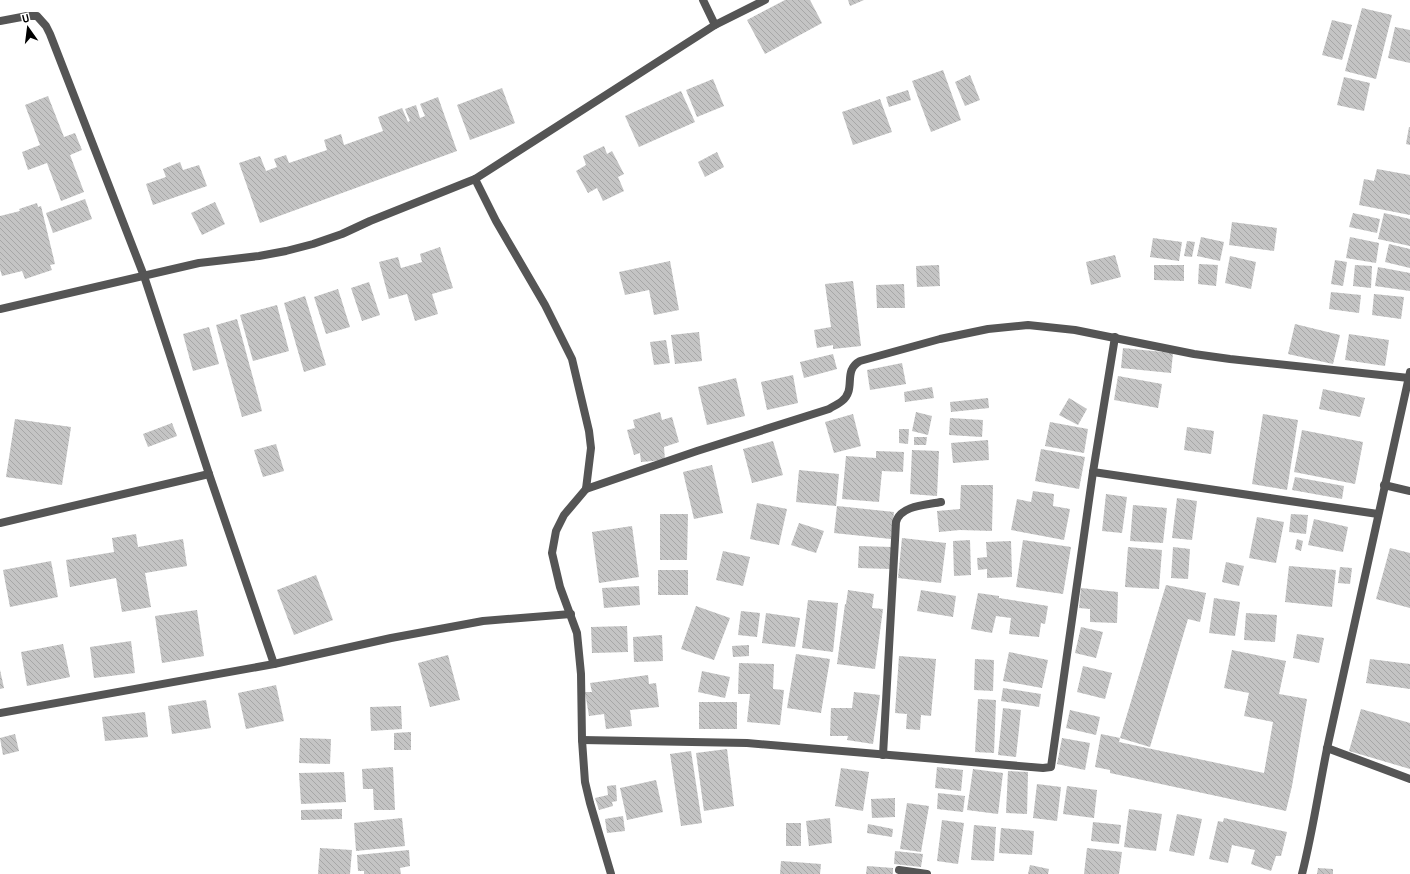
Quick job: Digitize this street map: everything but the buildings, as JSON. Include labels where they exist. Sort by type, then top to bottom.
[{"type":"street","points":[[703,0],[715,25]]},
{"type":"street","points":[[0,309],[199,263],[259,256],[313,244],[342,234],[370,221],[475,179],[715,25],[765,0]]},
{"type":"street","points":[[0,21],[37,16],[46,26],[50,34],[144,276],[209,474],[274,664]]},
{"type":"street","points":[[475,179],[496,221],[545,305],[572,359],[589,431],[591,448],[586,489]]},
{"type":"street","points":[[611,874],[590,803],[586,782],[582,740],[582,674],[577,633],[560,587],[552,553],[556,531],[564,515],[586,489],[696,451],[829,408],[842,402],[846,398],[850,385],[851,369],[854,364],[873,357],[940,339],[988,328],[1028,326],[1075,330],[1194,354],[1230,359],[1409,375],[1327,748],[1312,834],[1302,874]]},
{"type":"street","points":[[582,740],[747,743],[1044,768],[1051,766],[1093,472],[1115,338]]},
{"type":"street","points":[[1093,472],[1378,514]]},
{"type":"street","points":[[0,523],[209,474]]},
{"type":"street","points":[[1384,485],[1410,491]]},
{"type":"street","points":[[883,755],[896,522],[900,514],[905,510],[941,502]]},
{"type":"street","points":[[0,713],[274,664],[391,638],[482,621],[570,614]]},
{"type":"street","points":[[1327,748],[1410,779]]},
{"type":"street","points":[[899,870],[927,874]]}]
